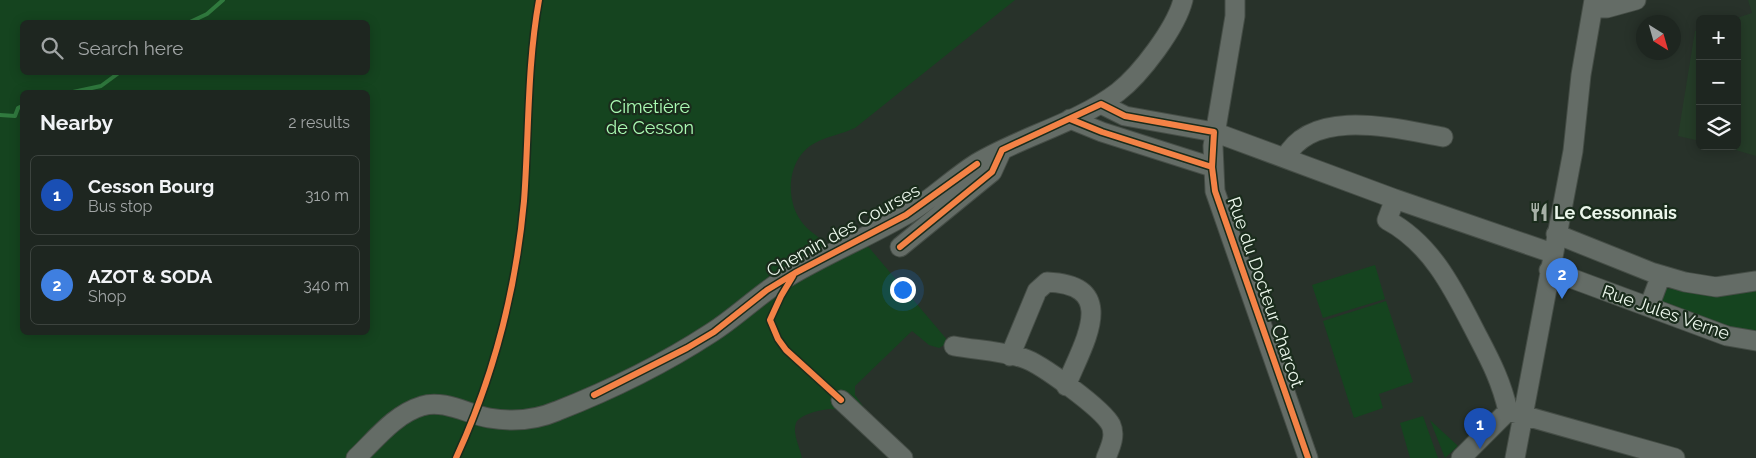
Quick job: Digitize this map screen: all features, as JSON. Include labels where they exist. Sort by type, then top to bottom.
[{"type":"street","name":"Chemin des Courses","points":[[356,458],[390,425],[407,412],[424,405],[444,406],[488,418],[511,420],[533,418],[555,412],[594,396],[687,348],[714,332],[767,290],[795,272],[906,214],[976,164],[1101,104],[1121,90],[1137,74],[1163,39],[1180,10],[1182,0]]},
{"type":"street","name":"Rue du Docteur Charcot","points":[[1235,0],[1233,25],[1214,132],[1212,167],[1215,191],[1308,458]]},
{"type":"street","points":[[1515,458],[1515,413],[1556,234],[1572,151],[1581,75],[1594,4],[1628,3],[1636,0]]},
{"type":"street","name":"Rue Jules Verne","points":[[1101,104],[1125,116],[1214,132],[1395,199],[1550,262],[1649,307],[1727,336],[1756,341]]},
{"type":"street","points":[[1070,119],[1102,132],[1212,167]]},
{"type":"street","points":[[1285,158],[1291,147],[1302,138],[1347,124],[1375,124],[1443,137]]},
{"type":"street","points":[[900,247],[992,172],[1002,150]]},
{"type":"street","points":[[1395,199],[1387,220],[1415,239],[1444,273],[1502,383],[1515,413]]},
{"type":"street","name":"Rue Jules Verne","points":[[1556,234],[1661,276],[1685,282],[1716,287],[1756,281]]},
{"type":"street","points":[[1649,307],[1661,276]]},
{"type":"street","points":[[1010,356],[1037,291],[1047,282],[1060,283],[1082,293],[1092,303],[1093,318],[1066,386]]},
{"type":"street","points":[[954,346],[1022,358],[1037,364],[1102,413],[1112,426],[1112,443],[1106,458]]},
{"type":"street","points":[[841,400],[903,458]]},
{"type":"street","points":[[1461,458],[1515,413]]},
{"type":"street","points":[[1515,413],[1675,458]]},
{"type":"shaded area","points":[[1748,0],[1756,0],[1756,156],[1736,150],[1741,150],[1741,17],[1752,13]]},
{"type":"shaded area","points":[[1696,31],[1696,140],[1678,136]]},
{"type":"green space","name":"Cimetière de Cesson","points":[[0,0],[1015,0],[855,128],[815,143],[806,149],[794,168],[791,189],[792,201],[801,221],[827,244],[855,231],[949,342],[939,348],[929,345],[912,331],[855,386],[855,395],[863,406],[852,418],[841,411],[829,409],[809,414],[798,420],[795,431],[802,458],[0,458]]},
{"type":"green space","points":[[1375,265],[1385,299],[1323,318],[1312,285]]},
{"type":"green space","points":[[1664,288],[1725,295],[1756,289],[1756,334],[1701,319],[1658,301]]},
{"type":"green space","points":[[1386,301],[1413,382],[1379,394],[1383,408],[1354,418],[1323,321]]},
{"type":"green space","points":[[1423,416],[1438,458],[1410,458],[1400,423]]},
{"type":"green space","points":[[1430,420],[1458,446],[1445,458]]},
{"type":"waterway","points":[[194,20],[207,14],[223,0]]},
{"type":"waterway","points":[[82,90],[101,86],[116,75]]},
{"type":"waterway","points":[[0,115],[15,116],[20,107]]},
{"type":"cycle path","points":[[456,458],[492,365],[509,300],[515,267],[524,201],[530,75],[539,0]]},
{"type":"cycle path","points":[[900,247],[992,172],[1002,150],[1101,104],[1125,116],[1214,132],[1212,167],[1215,191],[1308,458]]},
{"type":"cycle path","points":[[1070,119],[1102,132],[1212,167]]},
{"type":"cycle path","points":[[594,395],[687,348],[714,332],[767,290],[795,273],[906,215],[977,164]]},
{"type":"cycle path","points":[[793,276],[770,320],[778,339],[786,350],[841,400]]},
{"type":"place","name":"Le Cessonnais","points":[[1539,212]]},
{"type":"place","name":"AZOT & SODA","points":[[1562,299]]},
{"type":"place","name":"Cesson Bourg","points":[[1480,449]]}]
